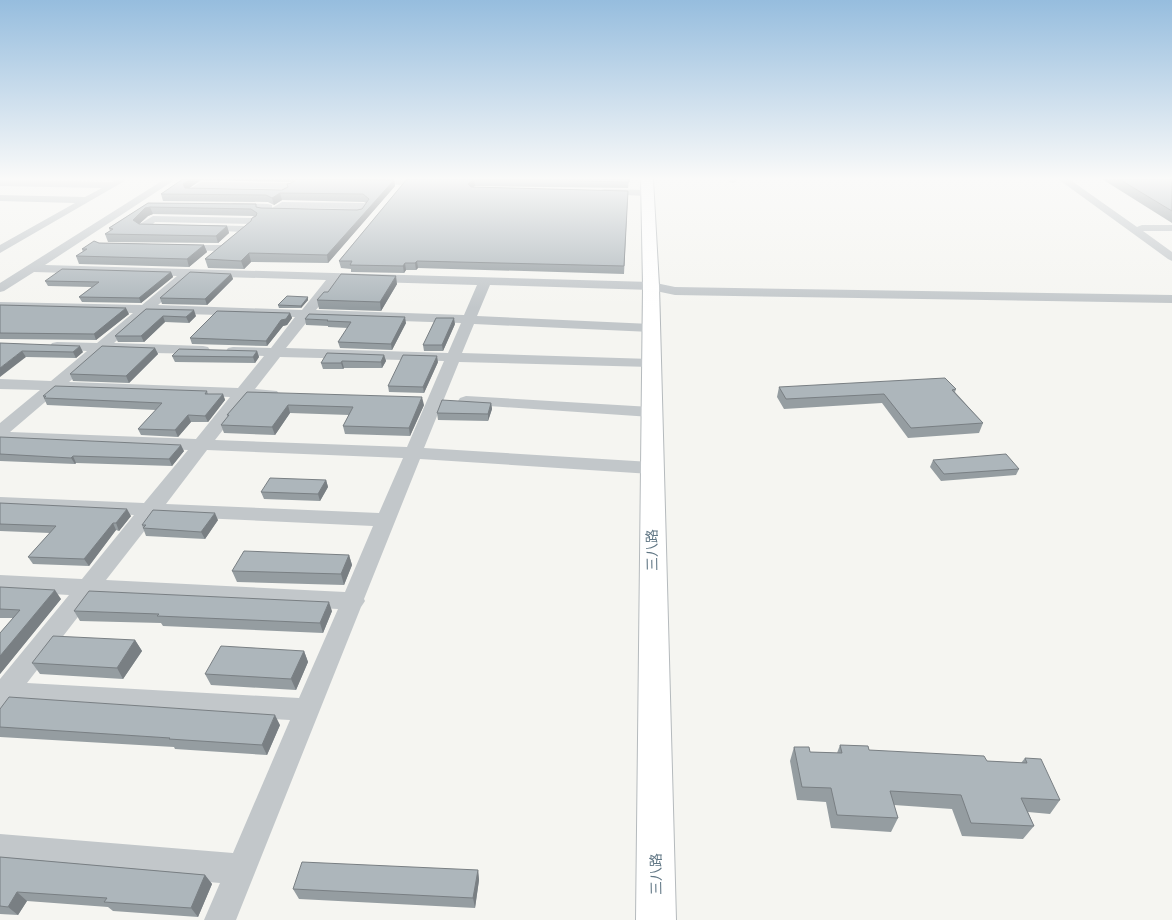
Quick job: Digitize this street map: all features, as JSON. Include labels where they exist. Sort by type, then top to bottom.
[{"type":"main road","name":"三八路","points":[[648,222],[651,286],[656,920]]},
{"type":"street","points":[[0,250],[50,222]]},
{"type":"street","points":[[0,288],[105,222]]},
{"type":"street","points":[[149,222],[142,227],[243,229]]},
{"type":"street","points":[[0,432],[146,308],[207,260],[252,222]]},
{"type":"street","points":[[1123,222],[1172,257]]},
{"type":"street","points":[[1142,228],[1172,228]]},
{"type":"street","points":[[173,247],[221,248]]},
{"type":"street","points":[[31,268],[191,273],[332,272],[486,281],[651,286],[675,291],[1172,299]]},
{"type":"street","points":[[2,694],[305,314],[332,272]]},
{"type":"street","points":[[220,920],[354,601],[414,453],[429,399],[454,358],[486,281]]},
{"type":"street","points":[[0,306],[146,308],[470,319],[651,328]]},
{"type":"street","points":[[46,345],[651,363]]},
{"type":"street","points":[[0,384],[289,394]]},
{"type":"street","points":[[429,399],[652,412]]},
{"type":"street","points":[[0,437],[414,453],[652,468]]},
{"type":"street","points":[[0,503],[387,520]]},
{"type":"street","points":[[0,583],[354,601]]},
{"type":"street","points":[[2,694],[308,710]]},
{"type":"street","points":[[0,849],[241,869]]},
{"type":"building","points":[[118,222],[136,222],[139,224],[227,226],[216,236],[105,234],[113,229],[109,228]]},
{"type":"building","points":[[250,222],[357,222],[327,255],[249,253],[241,261],[205,259]]},
{"type":"building","points":[[371,222],[626,222],[624,266],[417,261],[415,263],[405,263],[403,266],[350,265],[352,261],[339,261]]},
{"type":"building","points":[[94,241],[99,243],[204,245],[187,259],[76,256],[87,249],[82,249]]},
{"type":"building","points":[[62,269],[171,272],[139,298],[79,297],[99,282],[45,281]]},
{"type":"building","points":[[190,272],[231,274],[205,299],[160,298]]},
{"type":"building","points":[[341,274],[396,276],[380,302],[317,300],[324,292],[328,292]]},
{"type":"building","points":[[287,296],[308,297],[301,306],[278,305]]},
{"type":"building","points":[[0,305],[126,308],[94,334],[0,333]]},
{"type":"building","points":[[146,309],[194,310],[186,317],[163,316],[141,336],[115,336]]},
{"type":"building","points":[[217,311],[290,313],[286,319],[281,320],[266,341],[190,338]]},
{"type":"building","points":[[309,314],[405,317],[391,344],[338,342],[351,322],[305,319]]},
{"type":"building","points":[[436,318],[454,318],[442,345],[423,345]]},
{"type":"building","points":[[0,343],[80,346],[73,352],[22,351],[0,368]]},
{"type":"building","points":[[102,346],[155,348],[126,376],[70,374]]},
{"type":"building","points":[[179,349],[257,351],[253,357],[172,356]]},
{"type":"building","points":[[327,353],[384,355],[381,362],[342,361],[341,363],[321,363]]},
{"type":"building","points":[[403,355],[437,356],[423,387],[388,386]]},
{"type":"building","points":[[945,378],[956,389],[952,390],[983,423],[911,428],[884,394],[786,399],[779,387]]},
{"type":"building","points":[[55,386],[207,391],[205,394],[223,394],[205,416],[188,415],[175,430],[138,429],[162,403],[44,398],[46,396],[43,396]]},
{"type":"building","points":[[247,392],[422,397],[409,428],[343,426],[353,407],[288,405],[272,427],[221,425],[229,415],[227,415]]},
{"type":"building","points":[[442,400],[491,403],[488,414],[437,413]]},
{"type":"building","points":[[0,437],[181,445],[169,459],[73,456],[71,458],[0,454]]},
{"type":"building","points":[[1006,454],[1019,469],[944,474],[933,460]]},
{"type":"building","points":[[270,478],[326,480],[318,494],[261,492]]},
{"type":"building","points":[[0,503],[127,509],[116,523],[113,523],[84,559],[28,557],[56,526],[0,524]]},
{"type":"building","points":[[153,510],[215,513],[201,532],[143,528],[146,525],[142,525]]},
{"type":"building","points":[[244,551],[349,555],[341,574],[232,571]]},
{"type":"building","points":[[0,587],[55,590],[0,656],[0,633],[20,610],[0,609]]},
{"type":"building","points":[[89,591],[329,602],[320,623],[74,611]]},
{"type":"building","points":[[53,636],[135,640],[117,668],[32,663]]},
{"type":"building","points":[[221,646],[304,651],[291,679],[205,674]]},
{"type":"building","points":[[9,697],[275,715],[262,745],[0,727],[0,709]]},
{"type":"building","points":[[840,745],[868,746],[869,750],[984,756],[987,761],[1027,763],[1025,758],[1041,759],[1060,800],[1021,798],[1034,826],[971,823],[961,795],[890,791],[898,818],[837,815],[831,788],[802,787],[794,747],[809,747],[810,752],[842,753]]},
{"type":"building","points":[[0,857],[205,875],[191,908],[104,902],[107,898],[17,892],[8,907],[0,906]]},
{"type":"building","points":[[302,862],[478,870],[473,898],[293,889]]}]
